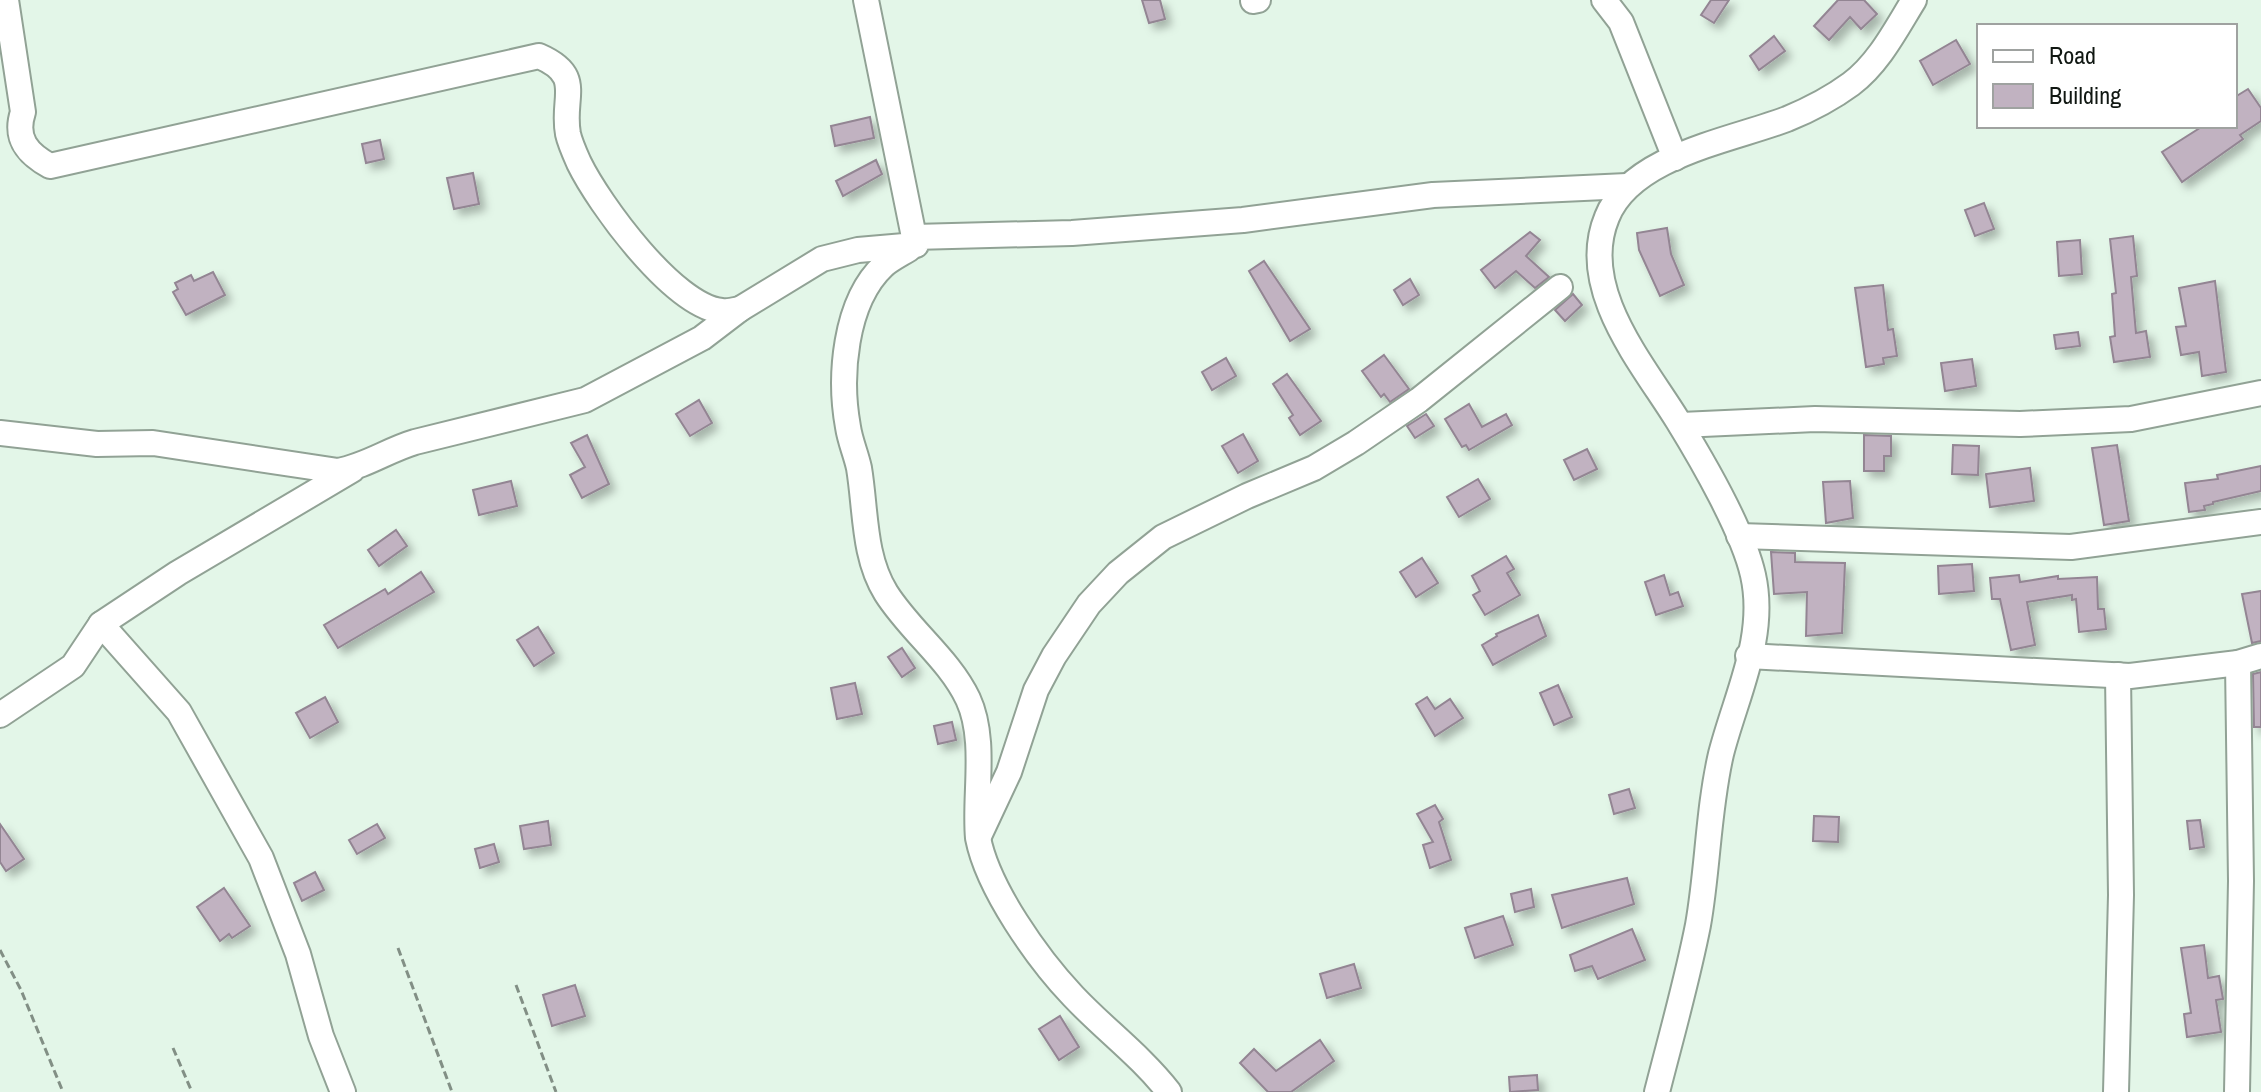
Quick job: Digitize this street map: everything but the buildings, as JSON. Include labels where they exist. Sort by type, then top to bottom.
[{"type":"street","points":[[6,0],[23,112],[19,131],[25,147],[50,166],[539,56],[562,71],[570,85],[568,133],[580,165],[614,216],[670,285],[705,306],[722,311],[740,309]]},
{"type":"street","points":[[866,0],[915,241]]},
{"type":"street","points":[[1604,0],[1621,22],[1675,158]]},
{"type":"street","points":[[1657,1092],[1698,924],[1722,754],[1739,706],[1759,618],[1753,573],[1739,536],[1681,425],[1618,324],[1602,280],[1600,242],[1607,215],[1627,186],[1675,158],[1787,119],[1853,82],[1887,46],[1914,0]]},
{"type":"street","points":[[0,715],[73,666],[101,624],[178,573],[389,449],[585,400],[702,338],[740,309],[822,259],[915,241],[1243,220],[1433,195],[1627,186]]},
{"type":"street","points":[[915,241],[884,265],[860,300],[845,369],[847,417],[875,570],[885,592],[954,675],[969,701],[976,725],[978,838],[982,855],[1000,892],[1053,973],[1169,1092]]},
{"type":"street","points":[[978,838],[1009,772],[1036,690],[1054,656],[1089,604],[1118,573],[1163,537],[1314,468],[1356,443],[1419,400],[1560,287]]},
{"type":"street","points":[[1681,425],[1815,419],[2020,424],[2131,419],[2261,393]]},
{"type":"street","points":[[0,433],[97,444],[153,443],[338,471],[356,468]]},
{"type":"street","points":[[1739,536],[2071,547],[2261,522]]},
{"type":"street","points":[[101,624],[179,712],[261,858],[298,954],[321,1036],[343,1092]]},
{"type":"street","points":[[1748,656],[2118,675],[2249,659],[2237,1092]]},
{"type":"street","points":[[2116,1092],[2121,895],[2118,675]]},
{"type":"path","points":[[398,948],[452,1092]]},
{"type":"path","points":[[0,950],[32,1015],[63,1092]]},
{"type":"path","points":[[516,985],[556,1092]]},
{"type":"path","points":[[173,1048],[192,1092]]}]
